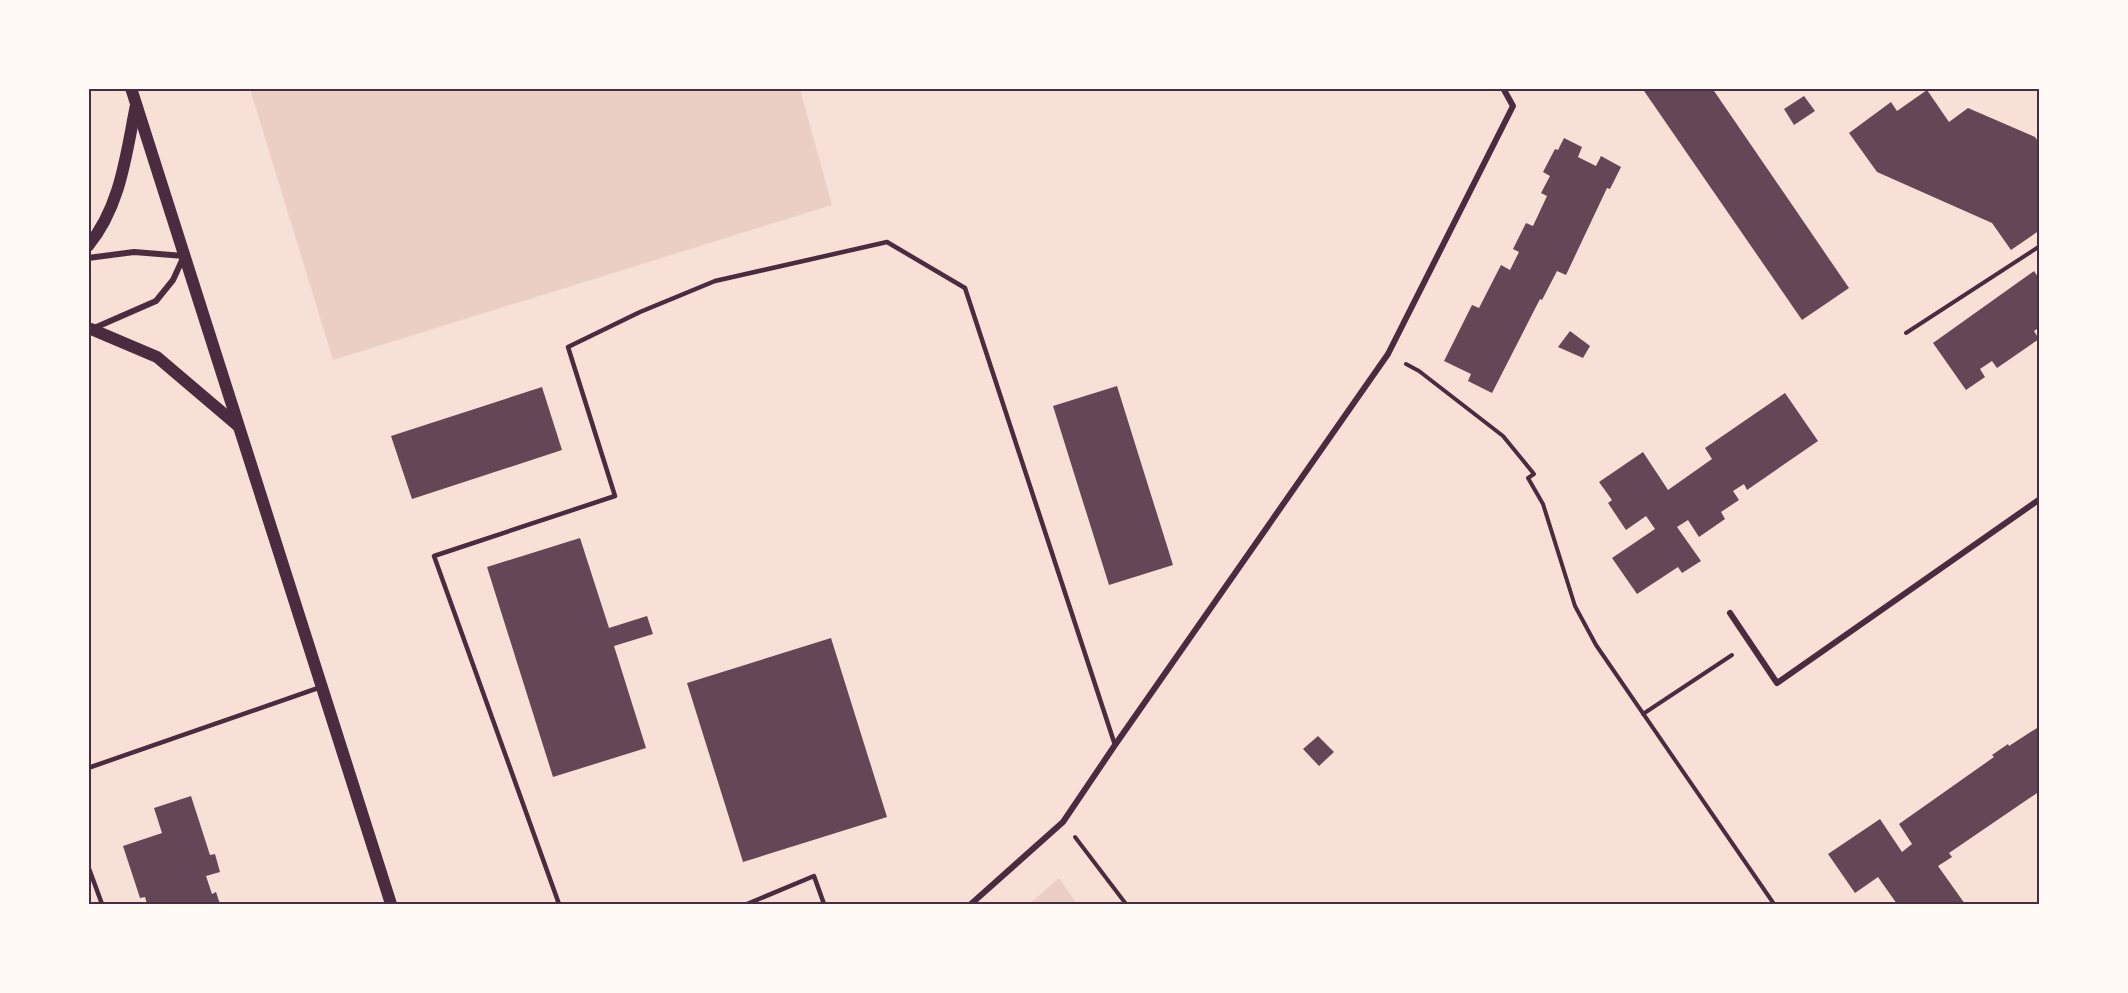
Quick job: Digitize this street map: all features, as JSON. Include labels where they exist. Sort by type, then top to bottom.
[{"type":"main road","points":[[131,88],[391,904]]},
{"type":"main road","points":[[88,246],[101,230],[117,193],[136,104]]},
{"type":"main road","points":[[90,329],[157,357],[238,426]]},
{"type":"street","points":[[971,904],[1063,822],[1389,354],[1513,106],[1503,88]]},
{"type":"street","points":[[88,258],[135,252],[184,256],[173,280],[156,301],[90,329]]},
{"type":"street","points":[[1730,613],[1777,683],[2040,499]]},
{"type":"lane","points":[[559,904],[434,556],[615,496],[568,346],[640,312],[715,281],[887,242],[965,288],[1115,745]]},
{"type":"lane","points":[[88,768],[321,687]]},
{"type":"lane","points":[[88,866],[102,904]]},
{"type":"lane","points":[[747,904],[814,876],[824,904]]},
{"type":"lane","points":[[88,890],[96,887]]},
{"type":"path","points":[[1906,333],[2040,246]]},
{"type":"path","points":[[1389,354],[1419,371],[1503,436],[1534,474],[1528,478],[1543,504],[1575,606],[1596,645],[1774,904]]},
{"type":"path","points":[[1643,714],[1750,643]]},
{"type":"path","points":[[1063,822],[1126,904]]},
{"type":"shaded area","points":[[250,89],[800,89],[832,205],[333,360]]},
{"type":"shaded area","points":[[1059,878],[1077,904],[1029,904]]},
{"type":"building","points":[[1642,88],[1712,88],[1849,288],[1802,320]]},
{"type":"building","points":[[1927,90],[1949,122],[1968,108],[2035,137],[2040,144],[2040,230],[2011,250],[1992,223],[1877,172],[1849,133],[1891,102],[1897,111]]},
{"type":"building","points":[[1804,96],[1815,111],[1794,125],[1784,109]]},
{"type":"building","points":[[1564,138],[1582,147],[1578,157],[1596,166],[1601,156],[1621,167],[1610,189],[1607,188],[1566,275],[1557,271],[1542,300],[1540,299],[1492,393],[1468,381],[1471,374],[1444,361],[1472,305],[1479,308],[1501,265],[1510,270],[1519,252],[1513,249],[1526,223],[1533,226],[1547,196],[1541,193],[1550,176],[1543,172],[1555,149],[1558,150]]},
{"type":"building","points":[[2034,271],[2040,280],[2040,327],[2034,331],[2039,339],[1997,368],[1992,361],[1980,369],[1985,377],[1966,390],[1933,343]]},
{"type":"building","points":[[1570,331],[1590,346],[1583,358],[1558,347]]},
{"type":"building","points":[[1117,386],[1173,565],[1109,585],[1053,406]]},
{"type":"building","points":[[542,387],[562,450],[412,499],[391,436]]},
{"type":"building","points":[[1785,393],[1818,441],[1747,490],[1744,484],[1733,491],[1739,500],[1721,512],[1725,519],[1699,537],[1688,520],[1677,527],[1701,561],[1682,573],[1678,567],[1637,594],[1612,558],[1655,529],[1646,516],[1626,530],[1608,503],[1612,500],[1599,482],[1643,452],[1668,490],[1712,459],[1705,448]]},
{"type":"building","points":[[580,538],[609,628],[647,616],[653,634],[614,646],[646,748],[553,777],[487,567]]},
{"type":"building","points":[[831,638],[887,817],[743,862],[687,683]]},
{"type":"building","points":[[2040,726],[2040,791],[1949,853],[1952,857],[1938,866],[1965,904],[1897,904],[1878,877],[1855,893],[1828,854],[1880,819],[1902,852],[1912,844],[1899,824],[1994,757],[1992,755]]},
{"type":"building","points":[[1318,736],[1334,752],[1319,766],[1303,749]]},
{"type":"building","points":[[191,796],[210,855],[215,854],[220,872],[206,876],[212,894],[216,892],[220,904],[147,904],[145,897],[140,898],[123,846],[162,833],[154,808]]}]
